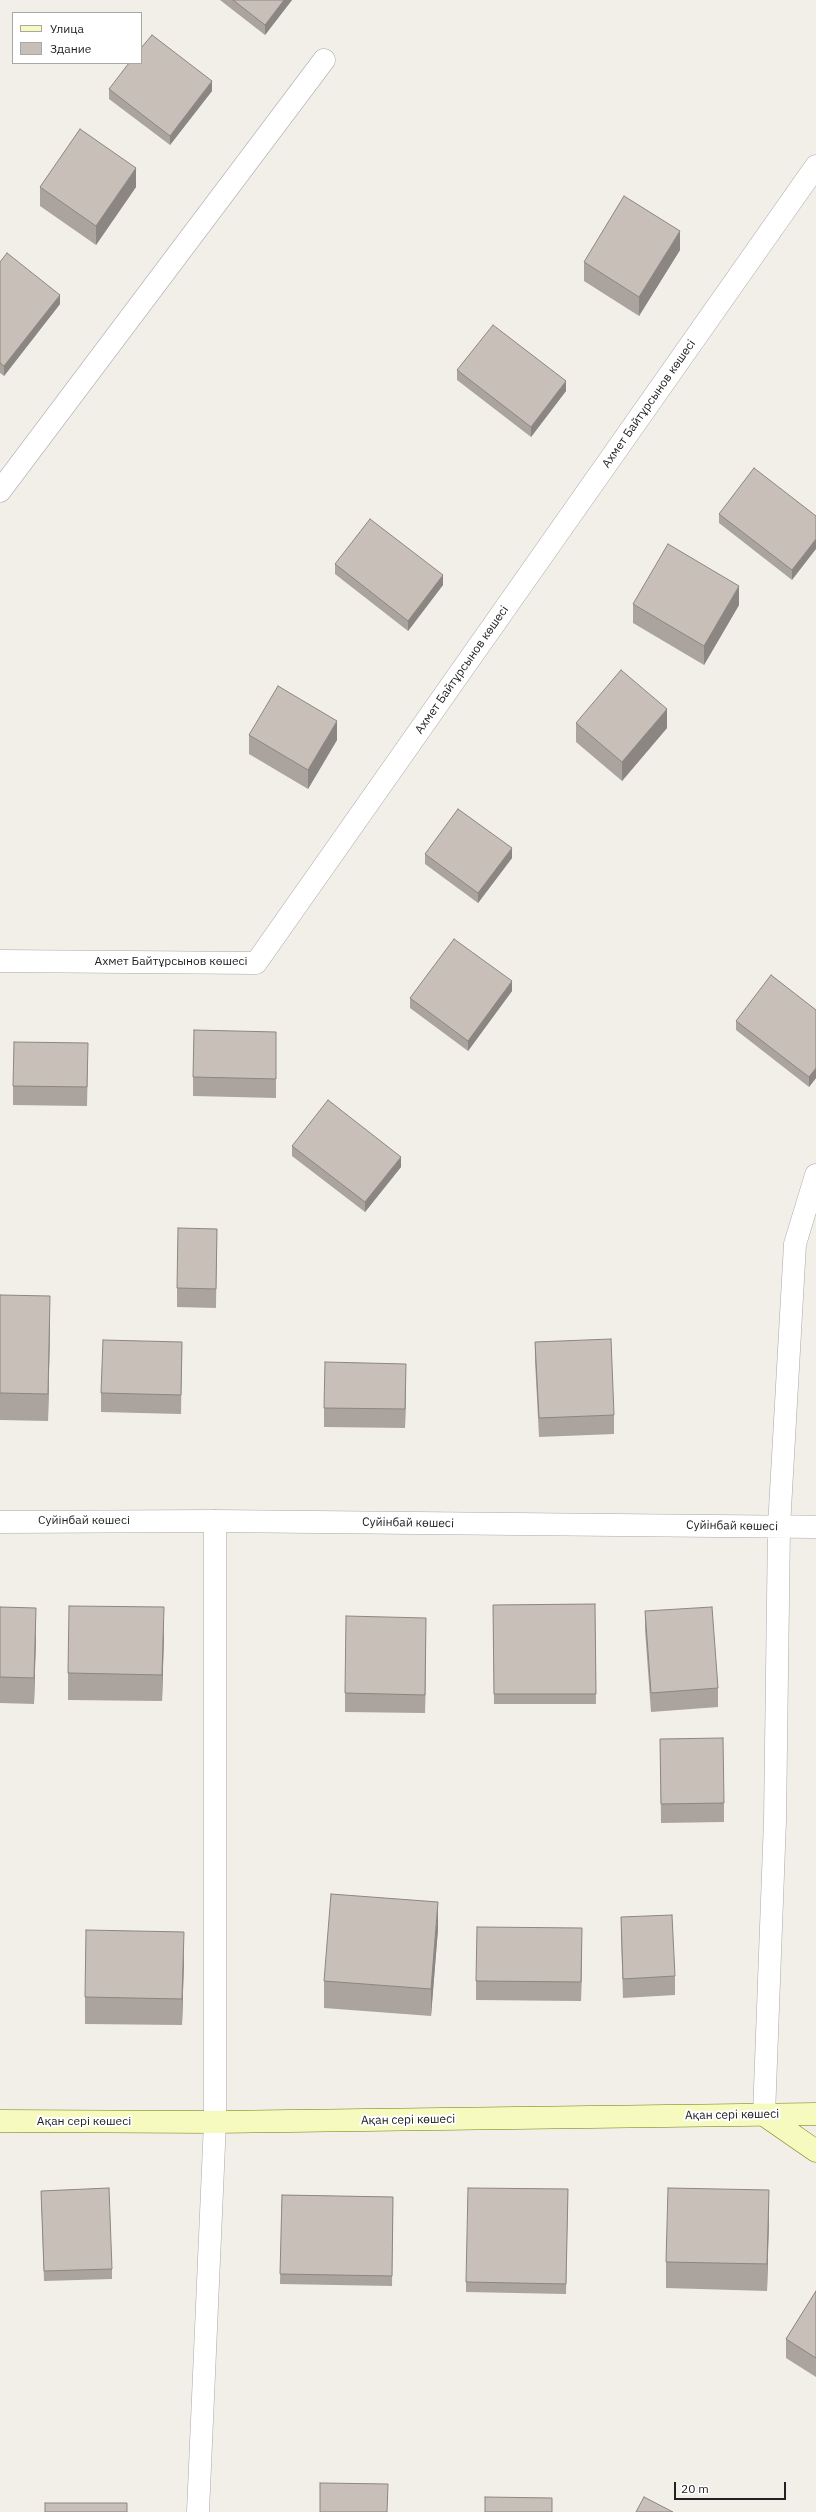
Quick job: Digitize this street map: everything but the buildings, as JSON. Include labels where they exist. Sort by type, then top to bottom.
[{"type":"street","points":[[0,491],[324,60]]},
{"type":"street","name":"Ахмет Байтұрсынов көшесі","points":[[0,961],[256,963],[816,166]]},
{"type":"street","points":[[816,1175],[795,1244],[779,1527],[775,1820],[764,2115],[816,2151]]},
{"type":"street","points":[[198,2512],[215,2122],[215,1521]]},
{"type":"street","name":"Суйінбай көшесі","points":[[0,1522],[215,1521],[816,1527]]},
{"type":"street","name":"Ақан сері көшесі","points":[[0,2121],[215,2122],[816,2114]]}]
